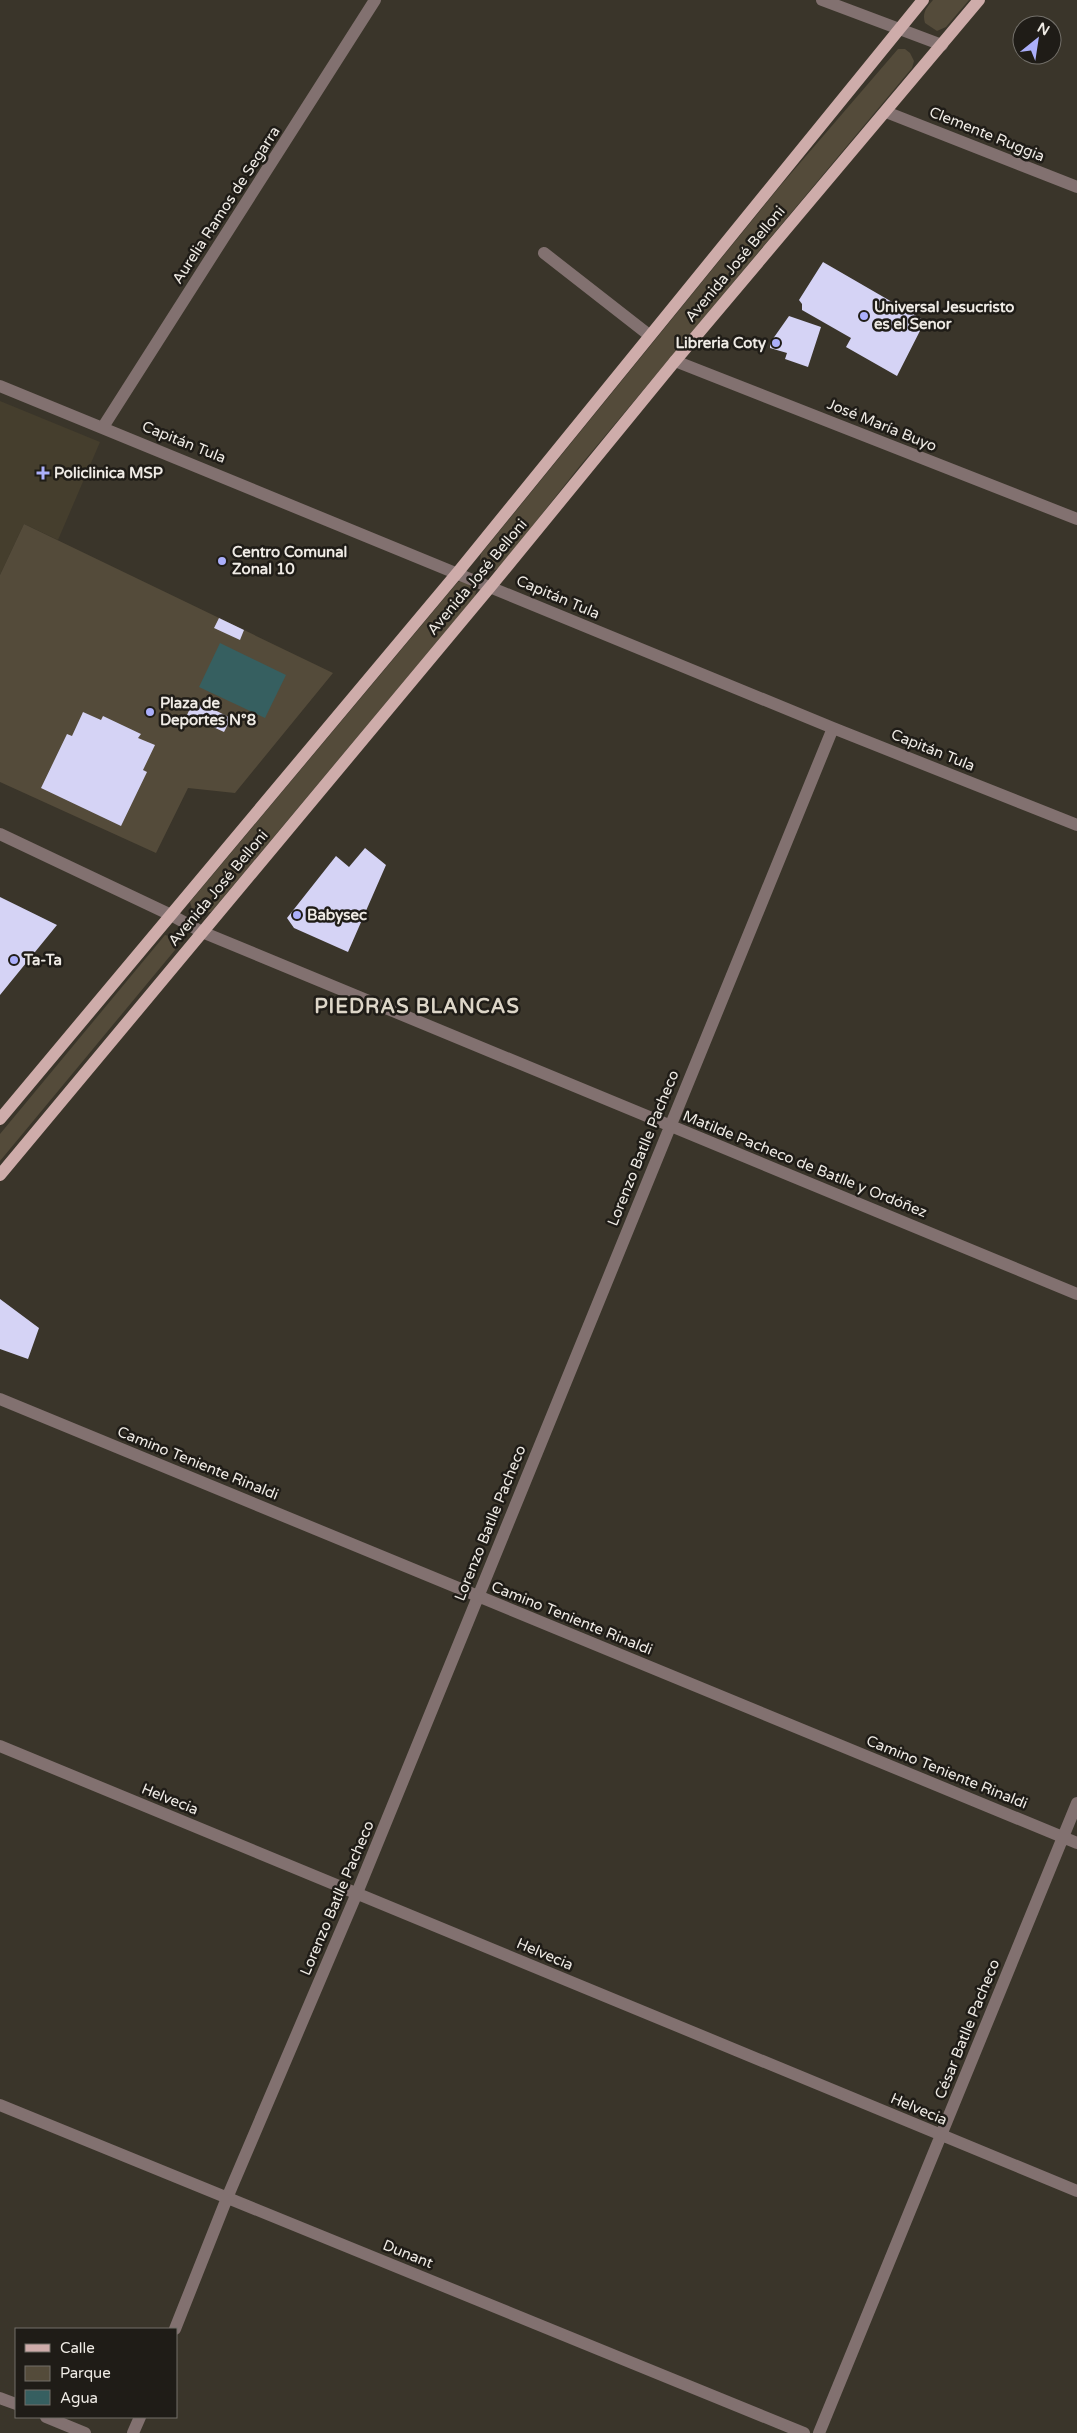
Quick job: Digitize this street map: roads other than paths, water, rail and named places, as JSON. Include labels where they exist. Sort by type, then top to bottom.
[{"type":"main road","name":"Avenida José Belloni","points":[[0,1119],[458,572],[923,0]]},
{"type":"main road","name":"Avenida José Belloni","points":[[0,1175],[491,586],[675,361],[980,0]]},
{"type":"street","name":"Aurelia Ramos de Segarra","points":[[103,427],[376,0]]},
{"type":"street","points":[[822,0],[942,45]]},
{"type":"street","name":"Clemente Ruggia","points":[[886,112],[1077,187]]},
{"type":"street","points":[[544,253],[650,336]]},
{"type":"street","name":"José María Buyo","points":[[675,361],[1077,519]]},
{"type":"street","name":"Capitán Tula","points":[[0,386],[458,572],[833,728],[1077,825]]},
{"type":"street","name":"Lorenzo Batlle Pacheco","points":[[175,2328],[228,2198],[357,1893],[833,728]]},
{"type":"street","name":"Matilde Pacheco de Batlle y Ordóñez","points":[[0,834],[171,915],[202,932],[1077,1294]]},
{"type":"street","name":"Camino Teniente Rinaldi","points":[[0,1399],[1077,1843]]},
{"type":"street","name":"Helvecia","points":[[0,1746],[1077,2191]]},
{"type":"street","name":"César Batlle Pacheco","points":[[819,2433],[1077,1803]]},
{"type":"street","name":"Dunant","points":[[0,2105],[804,2433]]},
{"type":"street","points":[[0,2398],[15,2404]]},
{"type":"street","points":[[48,2418],[85,2433]]},
{"type":"street","points":[[133,2433],[140,2418]]},
{"type":"water","points":[[220,643],[286,675],[265,718],[199,687]]},
{"type":"place","name":"Universal Jesucristo es el Senor","points":[[864,316]]},
{"type":"place","name":"Libreria Coty","points":[[776,343]]},
{"type":"place","name":"Policlinica MSP","points":[[43,473]]},
{"type":"place","name":"Centro Comunal Zonal 10","points":[[222,561]]},
{"type":"place","name":"Plaza de Deportes N°8","points":[[150,712]]},
{"type":"place","name":"Babysec","points":[[297,915]]},
{"type":"place","name":"Ta-Ta","points":[[14,960]]},
{"type":"district","name":"PIEDRAS BLANCAS","points":[[417,1006]]}]
